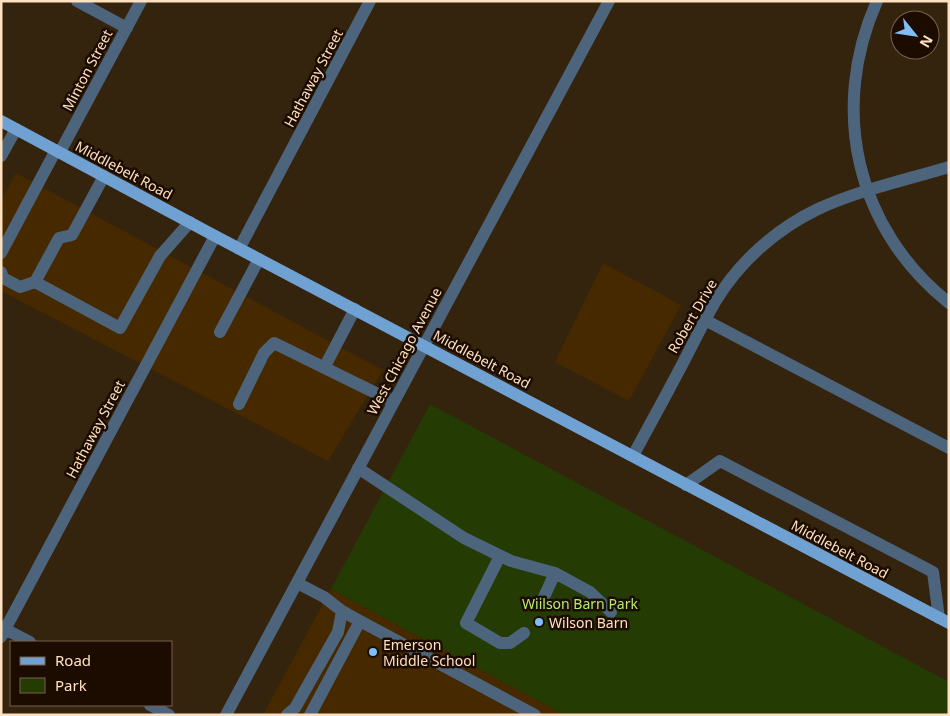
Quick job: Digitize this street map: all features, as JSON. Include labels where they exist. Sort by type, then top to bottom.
[{"type":"main road","name":"Middlebelt Road","points":[[1,121],[239,249],[944,620]]},
{"type":"street","points":[[77,1],[127,28]]},
{"type":"street","name":"Minton Street","points":[[1,253],[127,28],[140,1]]},
{"type":"street","name":"Hathaway Street","points":[[239,249],[370,1]]},
{"type":"street","name":"West Chicago Avenue","points":[[226,715],[609,1]]},
{"type":"street","points":[[877,1],[861,46],[854,85],[853,106],[857,156],[868,192],[883,226],[919,277],[949,303]]},
{"type":"street","points":[[1,156],[16,129]]},
{"type":"street","name":"Robert Drive","points":[[633,456],[716,301],[751,256],[794,222],[818,209],[844,199],[949,167]]},
{"type":"street","points":[[1,272],[3,278],[20,287],[35,282],[59,238],[72,235],[104,176]]},
{"type":"street","points":[[35,282],[120,328],[160,256],[190,222]]},
{"type":"street","name":"Hathaway Street","points":[[3,631],[215,236]]},
{"type":"street","points":[[220,332],[258,259]]},
{"type":"street","points":[[324,368],[355,309]]},
{"type":"street","points":[[706,320],[949,448]]},
{"type":"street","points":[[239,404],[264,353],[274,343],[394,402]]},
{"type":"street","points":[[686,485],[720,460],[933,572],[944,620]]},
{"type":"street","points":[[358,468],[462,537],[511,561],[556,573],[590,592],[611,612]]},
{"type":"street","points":[[500,556],[466,623],[500,643],[510,643],[524,633]]},
{"type":"street","points":[[544,597],[556,573]]},
{"type":"street","points":[[297,583],[324,597],[360,622],[535,715]]},
{"type":"street","points":[[287,715],[295,708],[338,632],[342,611]]},
{"type":"street","points":[[310,715],[360,622]]},
{"type":"street","points":[[3,631],[28,641]]},
{"type":"street","points":[[152,706],[169,715]]},
{"type":"shaded area","points":[[16,173],[383,370],[328,461],[1,291],[1,200]]},
{"type":"shaded area","points":[[603,263],[681,305],[629,401],[555,362]]},
{"type":"shaded area","name":"Emerson Middle School","points":[[331,589],[565,715],[263,715]]},
{"type":"green space","name":"Wiilson Barn Park","points":[[430,404],[949,682],[949,715],[565,715],[331,589]]},
{"type":"place","name":"Wilson Barn","points":[[539,622]]},
{"type":"place","name":"Emerson Middle School","points":[[373,652]]}]
